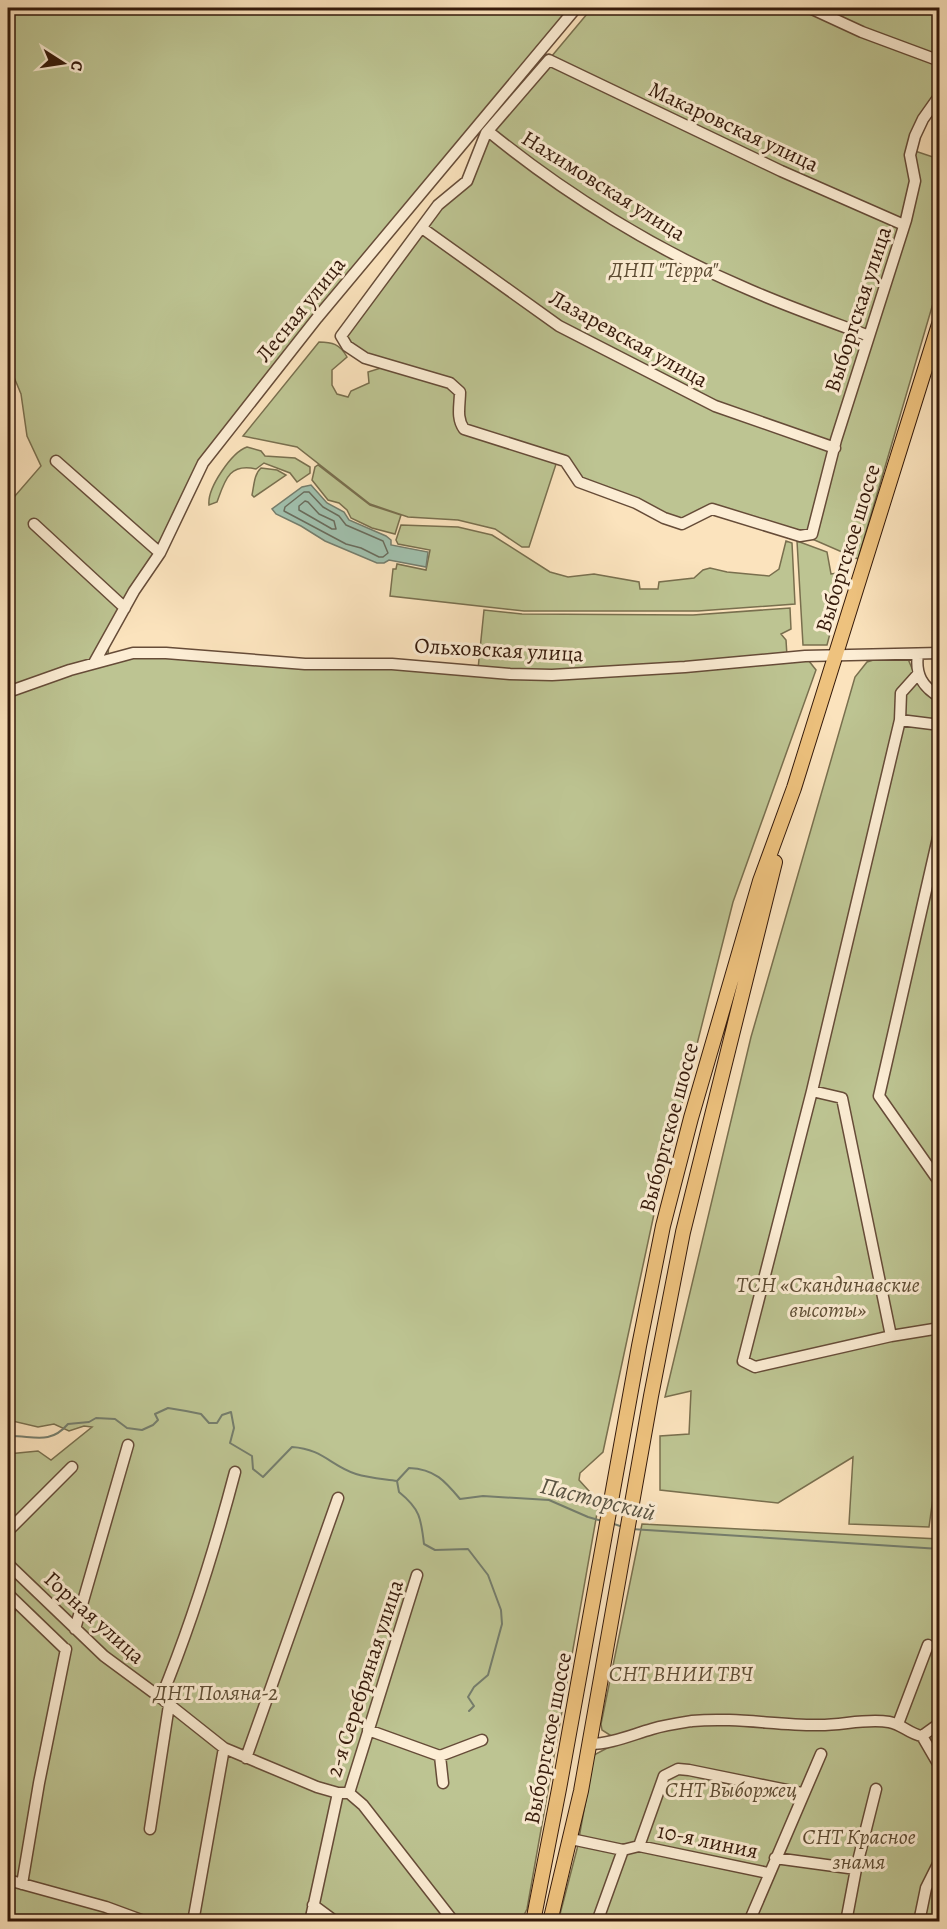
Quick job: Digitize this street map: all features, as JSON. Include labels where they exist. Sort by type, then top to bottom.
[{"type":"main road","name":"Выборгское шоссе","points":[[550,1922],[571,1839],[590,1744],[683,1232],[794,788],[939,321]]},
{"type":"main road","name":"Выборгское шоссе","points":[[533,1922],[663,1226],[691,1118],[756,892],[794,788]]},
{"type":"street","name":"Лесная улица","points":[[94,663],[160,552],[203,463],[221,438],[317,318],[576,8]]},
{"type":"street","points":[[810,8],[862,32],[939,61]]},
{"type":"street","name":"Макаровская улица","points":[[488,131],[549,60],[781,171],[904,225]]},
{"type":"street","name":"Выборгская улица","points":[[422,228],[341,336],[347,346],[365,358],[450,383],[460,392],[459,423],[464,429],[565,461],[579,482],[636,503],[664,518],[682,524],[712,509],[800,536],[812,534],[834,448],[904,225],[915,181],[910,155],[915,136],[939,95]]},
{"type":"street","points":[[422,228],[438,204],[467,181],[488,131]]},
{"type":"street","name":"Нахимовская улица","points":[[488,131],[526,162],[670,252],[749,290],[869,336]]},
{"type":"street","name":"Лазаревская улица","points":[[422,228],[559,326],[715,406],[834,448]]},
{"type":"street","points":[[56,461],[160,552]]},
{"type":"street","points":[[33,524],[125,608]]},
{"type":"street","name":"Ольховская улица","points":[[8,692],[94,663],[133,653],[166,653],[305,664],[392,664],[510,674],[552,675],[675,668],[835,654],[939,653]]},
{"type":"street","points":[[918,654],[918,674],[926,687],[939,697]]},
{"type":"street","points":[[918,674],[901,693],[900,720],[812,1090],[743,1361],[755,1366],[891,1336],[939,1328]]},
{"type":"street","points":[[900,720],[939,725]]},
{"type":"street","points":[[939,830],[879,1096],[939,1183]]},
{"type":"street","points":[[812,1090],[842,1098],[891,1336]]},
{"type":"street","points":[[75,1629],[128,1445]]},
{"type":"street","points":[[8,1531],[72,1467]]},
{"type":"street","points":[[150,1829],[165,1701],[225,1511],[235,1472]]},
{"type":"street","points":[[246,1758],[338,1498]]},
{"type":"street","name":"Горная улица","points":[[8,1564],[105,1657],[224,1748],[317,1787],[343,1793]]},
{"type":"street","name":"2-я Серебряная улица","points":[[310,1922],[343,1793],[368,1730],[417,1575]]},
{"type":"street","points":[[8,1618],[9,1596]]},
{"type":"street","points":[[9,1596],[65,1648],[22,1884]]},
{"type":"street","points":[[898,1724],[928,1645]]},
{"type":"street","points":[[590,1744],[604,1743],[656,1727],[710,1720],[742,1719],[786,1725],[829,1725],[870,1721],[898,1724],[913,1734],[922,1736],[939,1767]]},
{"type":"street","points":[[922,1736],[939,1723]]},
{"type":"street","points":[[368,1730],[441,1756],[482,1740]]},
{"type":"street","points":[[193,1922],[224,1748]]},
{"type":"street","points":[[749,1922],[802,1793],[821,1754]]},
{"type":"street","points":[[441,1756],[443,1783]]},
{"type":"street","points":[[571,1839],[623,1850],[639,1846],[664,1776],[678,1769],[802,1793]]},
{"type":"street","points":[[846,1922],[856,1869],[876,1790]]},
{"type":"street","points":[[343,1793],[363,1805],[454,1922]]},
{"type":"street","name":"10-я линия","points":[[639,1846],[768,1873]]},
{"type":"street","points":[[597,1922],[623,1850]]},
{"type":"street","points":[[775,1858],[856,1869]]},
{"type":"street","points":[[919,1922],[926,1888],[939,1860]]},
{"type":"street","points":[[8,1880],[106,1907],[144,1921]]},
{"type":"street","points":[[313,1905],[336,1922]]},
{"type":"green space","name":"ДНТ Поляна-2","points":[[8,8],[560,8],[571,14],[221,438],[109,635],[108,659],[125,654],[478,669],[484,610],[522,614],[693,615],[790,608],[791,629],[781,634],[786,640],[787,656],[805,656],[816,670],[733,902],[654,1214],[603,1452],[580,1473],[579,1480],[599,1502],[527,1909],[521,1921],[8,1921],[8,1454],[38,1451],[51,1460],[92,1427],[84,1426],[69,1431],[54,1424],[38,1427],[8,1420],[8,504],[41,466],[27,436],[21,394],[11,370],[8,369]]},
{"type":"green space","name":"ДНП \"Терра\"","points":[[592,8],[939,8],[939,109],[934,107],[930,110],[915,151],[939,159],[939,283],[858,559],[803,535],[712,509],[682,524],[579,482],[557,461],[529,547],[522,547],[495,529],[458,520],[408,517],[370,504],[297,447],[243,436],[319,342],[335,345],[342,349],[347,357],[332,370],[332,385],[337,394],[348,397],[351,391],[369,383],[368,372],[381,368],[341,336],[421,230],[460,189],[485,136]]},
{"type":"green space","points":[[247,447],[261,451],[265,456],[295,458],[310,467],[310,473],[297,482],[290,473],[264,463],[256,469],[240,469],[229,475],[217,502],[209,505],[209,498],[216,480],[234,456]]},
{"type":"green space","points":[[318,465],[370,505],[401,515],[395,534],[372,528],[351,518],[347,510],[339,503],[328,500],[312,480],[315,467]]},
{"type":"green space","points":[[261,468],[277,470],[286,475],[254,497],[252,495],[255,480]]},
{"type":"green space","points":[[401,525],[458,527],[492,535],[550,572],[568,577],[594,574],[639,582],[640,589],[658,589],[659,582],[694,578],[703,570],[710,568],[769,576],[779,569],[786,541],[792,543],[795,604],[698,611],[524,611],[390,596],[393,569],[396,569],[397,564],[426,570],[430,550],[398,544],[396,540]]},
{"type":"green space","points":[[797,541],[827,552],[831,574],[846,572],[827,645],[803,645]]},
{"type":"green space","name":"ТСН «Скандинавские высоты»","points":[[883,657],[908,659],[917,680],[940,700],[940,1469],[937,1469],[929,1527],[849,1524],[853,1457],[778,1503],[660,1490],[660,1436],[689,1434],[691,1391],[665,1397],[751,1037],[855,677],[867,662]]},
{"type":"green space","points":[[642,1524],[939,1539],[939,1723],[926,1738],[939,1730],[939,1921],[558,1922],[577,1849],[594,1755],[613,1745],[613,1737],[602,1730],[601,1724]]},
{"type":"water","points":[[311,485],[327,503],[344,512],[349,520],[386,536],[391,540],[391,545],[428,552],[426,567],[389,560],[377,563],[325,541],[276,514],[272,509],[302,487]]},
{"type":"waterway","name":"Пасторский","points":[[8,1436],[47,1437],[61,1431],[68,1424],[89,1422],[96,1418],[115,1419],[127,1428],[142,1430],[158,1420],[155,1414],[168,1408],[201,1414],[209,1423],[217,1423],[222,1415],[231,1412],[234,1428],[230,1443],[252,1456],[253,1469],[263,1477],[292,1447],[303,1448],[319,1454],[347,1471],[361,1475],[397,1481],[409,1468],[418,1469],[439,1477],[460,1499],[483,1496],[549,1500],[602,1521]]},
{"type":"waterway","points":[[397,1481],[399,1492],[418,1515],[424,1544],[435,1550],[468,1549],[488,1575],[501,1610],[502,1624],[488,1675],[474,1687],[468,1697],[474,1706],[469,1711]]},
{"type":"waterway","name":"Пасторский","points":[[611,1523],[623,1527]]},
{"type":"waterway","name":"Пасторский","points":[[631,1529],[940,1549]]},
{"type":"park label","name":"СНТ ВНИИ ТВЧ","points":[[681,1673]]},
{"type":"park label","name":"СНТ Выборжец","points":[[731,1789]]},
{"type":"park label","name":"СНТ Красное знамя","points":[[859,1848]]}]
